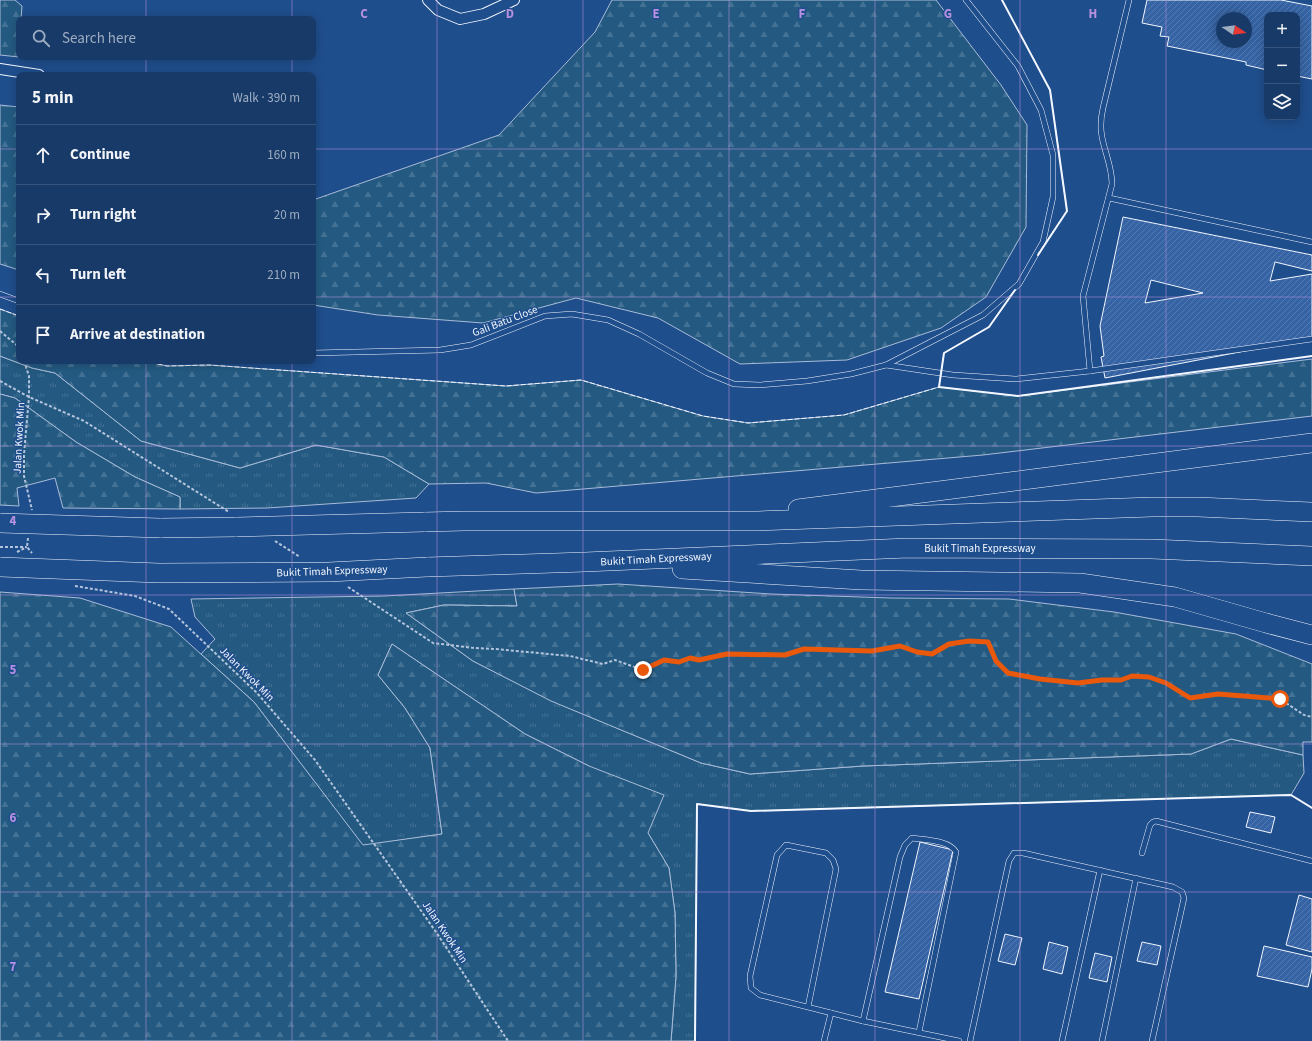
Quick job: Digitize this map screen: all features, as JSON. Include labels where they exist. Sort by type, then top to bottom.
[{"type":"highway","points":[[758,521],[768,514],[779,511],[1312,443]]},
{"type":"highway","points":[[0,523],[160,528],[464,521],[758,521],[1152,507],[1198,507],[1312,512]]},
{"type":"highway","name":"Bukit Timah Expressway","points":[[0,567],[159,573],[329,572],[908,548],[1152,549],[1312,556]]},
{"type":"highway","points":[[585,562],[861,580],[1080,583],[1175,597],[1312,635]]},
{"type":"highway","points":[[1266,623],[1312,642]]},
{"type":"street","points":[[428,0],[438,10],[460,19],[484,14],[514,0]]},
{"type":"street","points":[[0,69],[20,72]]},
{"type":"lane","points":[[886,365],[983,315],[1019,284],[1043,242],[1053,197],[1052,155],[1042,110],[1018,66],[966,0]]},
{"type":"lane","points":[[1090,371],[1083,296],[1086,280],[1109,198],[1112,175],[1101,135],[1102,108],[1129,0]]},
{"type":"lane","points":[[1109,198],[1312,242]]},
{"type":"lane","points":[[0,294],[16,300]]},
{"type":"lane","name":"Gali Batu Close","points":[[316,353],[440,350],[471,345],[545,316],[572,314],[608,320],[639,334],[707,373],[734,384],[760,385],[807,381],[851,374],[886,365]]},
{"type":"lane","points":[[886,365],[982,378],[1015,378],[1090,371],[1312,339]]},
{"type":"lane","points":[[1142,853],[1150,825],[1153,822],[1156,822],[1312,861]]},
{"type":"lane","points":[[864,1020],[900,857],[905,845],[912,838],[940,843],[953,847],[956,852],[919,1032]]},
{"type":"lane","points":[[808,1008],[836,869],[833,860],[826,853],[786,845],[777,855],[750,976],[751,988],[760,995],[808,1008],[959,1041]]},
{"type":"lane","points":[[970,1041],[1009,860],[1014,853],[1023,853],[1136,878],[1173,887],[1182,892],[1184,898],[1152,1041]]},
{"type":"lane","points":[[1062,1041],[1100,870]]},
{"type":"lane","points":[[1102,1041],[1136,878]]},
{"type":"lane","points":[[824,1041],[831,1013]]},
{"type":"path","points":[[0,331],[16,344]]},
{"type":"path","name":"Jalan Kwok Min","points":[[25,364],[29,376],[29,397],[24,454],[24,476],[32,511]]},
{"type":"path","points":[[0,381],[29,397],[84,421],[233,515]]},
{"type":"path","points":[[27,548],[29,533]]},
{"type":"path","points":[[274,540],[301,557]]},
{"type":"path","points":[[0,547],[27,548],[37,557]]},
{"type":"path","name":"Jalan Kwok Min","points":[[70,583],[78,587],[135,596],[169,609],[257,693],[315,760],[436,932],[508,1041]]},
{"type":"path","points":[[348,587],[433,643],[570,656],[603,664],[615,660],[643,670],[664,660],[679,662],[690,658],[699,660],[727,654],[785,655],[804,649],[872,651],[900,646],[917,652],[932,654],[949,644],[969,641],[988,642],[996,661],[1008,673],[1040,679],[1078,683],[1102,680],[1121,680],[1132,676],[1149,677],[1166,683],[1190,698],[1218,694],[1280,699],[1304,715],[1312,717]]},
{"type":"green space","points":[[0,0],[15,0],[22,6],[21,16],[16,16],[16,57],[0,55]]},
{"type":"green space","points":[[612,0],[936,0],[1001,85],[1027,125],[1026,227],[986,297],[941,328],[847,360],[740,364],[658,318],[576,298],[483,323],[378,315],[316,305],[316,199],[499,135],[595,32]]},
{"type":"green space","points":[[0,105],[16,107],[16,269],[0,264]]},
{"type":"green space","points":[[0,309],[16,315],[16,362],[0,356]]},
{"type":"green space","points":[[0,356],[16,362],[16,364],[55,373],[141,441],[240,468],[316,445],[384,457],[429,484],[416,498],[267,508],[180,509],[180,497],[135,477],[76,442],[15,398],[0,394]]},
{"type":"green space","points":[[1312,359],[1312,416],[983,455],[536,493],[486,483],[429,484],[384,457],[316,445],[240,468],[141,441],[55,373],[21,364],[158,364],[167,366],[209,365],[506,386],[581,380],[703,416],[748,423],[844,415],[939,387],[1018,396]]},
{"type":"green space","points":[[0,394],[15,398],[76,442],[135,477],[180,497],[180,509],[63,508],[55,478],[17,488],[19,506],[0,505]]},
{"type":"green space","points":[[618,584],[771,594],[891,598],[1009,599],[1114,612],[1236,634],[1312,664],[1312,742],[1303,742],[1303,755],[1231,739],[1191,754],[863,766],[750,774],[701,763],[551,701],[473,661],[406,613],[444,605],[517,606],[514,589]]},
{"type":"green space","points":[[514,589],[517,606],[444,605],[406,613],[473,661],[552,701],[701,763],[750,774],[863,766],[1191,754],[1231,739],[1303,755],[1304,773],[1291,795],[751,811],[697,804],[695,1041],[671,1041],[676,976],[675,913],[669,868],[648,833],[589,766],[525,734],[392,644],[378,675],[405,708],[430,748],[442,834],[363,846],[254,702],[201,654],[215,639],[195,617],[191,599],[384,596]]},
{"type":"green space","points":[[0,592],[80,598],[171,627],[254,702],[363,845],[442,834],[430,748],[405,708],[378,675],[392,644],[525,734],[589,766],[664,795],[648,833],[669,868],[675,913],[676,976],[671,1041],[0,1041]]},
{"type":"building","points":[[1147,0],[1281,0],[1312,6],[1312,79],[1300,77],[1300,12],[1264,12],[1264,69],[1246,65],[1246,62],[1167,46],[1169,37],[1160,36],[1162,27],[1142,23]]},
{"type":"building","points":[[1123,217],[1312,255],[1312,271],[1275,262],[1270,281],[1312,274],[1312,338],[1105,378],[1101,357],[1104,356],[1100,326]],"holes":[[[1151,280],[1203,293],[1145,303]]]},
{"type":"building","points":[[1250,812],[1275,817],[1271,833],[1246,827]]},
{"type":"building","points":[[920,842],[953,850],[919,999],[885,992]]},
{"type":"building","points":[[1299,895],[1312,899],[1312,952],[1286,945]]},
{"type":"building","points":[[1005,934],[1022,938],[1015,965],[998,961]]},
{"type":"building","points":[[1049,942],[1068,947],[1062,974],[1043,969]]},
{"type":"building","points":[[1142,942],[1161,946],[1157,965],[1137,961]]},
{"type":"building","points":[[1264,946],[1312,957],[1312,969],[1308,987],[1257,976]]},
{"type":"building","points":[[1095,953],[1112,957],[1107,982],[1089,978]]},
{"type":"fence","points":[[1002,0],[1050,90],[1067,211],[1038,254]]},
{"type":"fence","points":[[158,364],[167,366],[209,365],[506,386],[581,380],[703,416],[748,423],[844,415],[939,387],[944,353],[989,327],[1014,291]]},
{"type":"fence","points":[[0,309],[16,315]]},
{"type":"wall","points":[[1002,0],[1050,90],[1067,211],[1038,255]]},
{"type":"wall","points":[[1015,290],[989,327],[944,353],[939,387],[1018,396],[1312,356]]},
{"type":"wall","points":[[695,1041],[697,804],[751,811],[1291,795],[1312,808]]},
{"type":"route","points":[[643,670],[664,660],[679,662],[690,658],[699,660],[727,654],[785,655],[804,649],[872,651],[900,646],[917,652],[932,654],[949,644],[969,641],[988,642],[996,661],[1008,673],[1040,679],[1078,683],[1102,680],[1121,680],[1132,676],[1149,677],[1166,683],[1190,698],[1218,694],[1280,699]]}]
